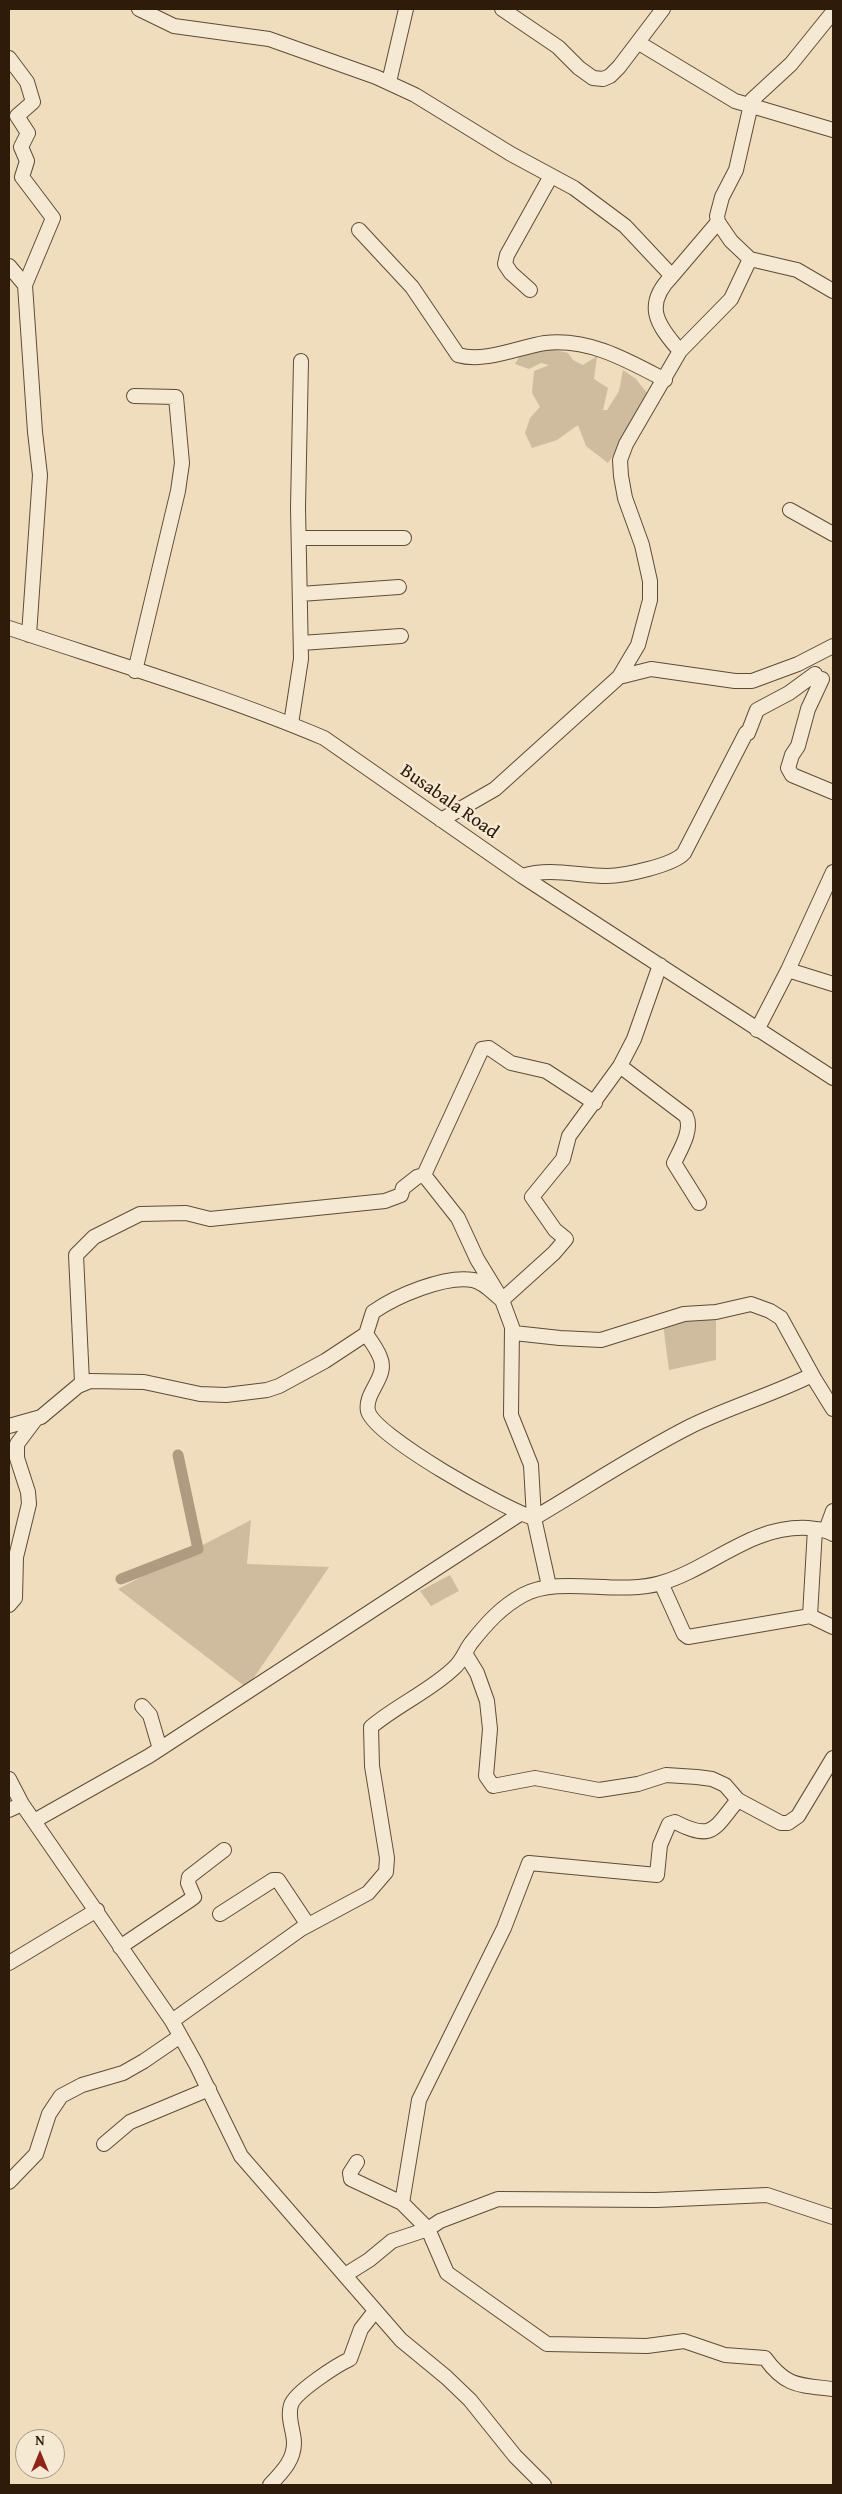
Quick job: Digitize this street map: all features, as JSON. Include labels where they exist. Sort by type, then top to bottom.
[{"type":"street","points":[[139,9],[174,26],[269,38],[389,82],[448,113],[574,188],[624,226],[672,276]]},
{"type":"street","points":[[389,82],[406,9]]},
{"type":"street","points":[[502,9],[558,47],[578,68],[593,78],[603,79],[610,76],[639,43],[663,9]]},
{"type":"street","points":[[680,350],[662,330],[655,313],[658,294],[718,222],[722,197],[736,170],[748,107],[752,100],[791,64],[833,12]]},
{"type":"street","points":[[639,43],[712,89],[748,107],[772,111],[833,130]]},
{"type":"street","points":[[9,58],[26,82],[33,102],[17,116],[28,133],[21,147],[27,161],[22,177],[53,218],[25,285],[35,432],[40,475],[29,635]]},
{"type":"street","points":[[530,290],[511,273],[505,264],[507,255],[551,176]]},
{"type":"street","points":[[718,222],[750,259],[797,270],[833,291]]},
{"type":"street","points":[[359,230],[412,288],[458,355],[483,356],[546,343],[570,343],[603,350],[664,380]]},
{"type":"street","points":[[441,820],[495,789],[619,677],[643,631],[650,592],[642,545],[625,498],[620,460],[626,444],[680,350],[731,299],[750,259]]},
{"type":"street","points":[[9,266],[25,285]]},
{"type":"street","points":[[291,724],[301,659],[299,538],[301,361]]},
{"type":"street","points":[[134,396],[176,397],[182,463],[178,491],[135,671]]},
{"type":"street","points":[[790,510],[833,534]]},
{"type":"street","points":[[299,538],[404,538]]},
{"type":"street","points":[[300,594],[399,587]]},
{"type":"street","name":"Busabala Road","points":[[9,628],[291,724],[324,738],[522,876],[833,1078]]},
{"type":"street","points":[[301,643],[401,636]]},
{"type":"street","points":[[619,677],[637,671],[667,670],[742,682],[762,678],[798,664],[833,646]]},
{"type":"street","points":[[798,664],[824,679]]},
{"type":"street","points":[[824,679],[808,709],[798,746],[788,768],[792,775],[833,792]]},
{"type":"street","points":[[522,876],[543,871],[608,876],[659,867],[679,858],[684,853],[746,733],[748,734],[757,710],[789,693],[824,679]]},
{"type":"street","points":[[757,1030],[788,970],[833,872]]},
{"type":"street","points":[[502,1300],[554,1253],[566,1239],[555,1230],[532,1197],[563,1159],[569,1136],[620,1066],[634,1038],[660,965]]},
{"type":"street","points":[[788,970],[833,984]]},
{"type":"street","points":[[82,1382],[76,1254],[94,1237],[145,1213],[186,1213],[210,1219],[385,1201],[401,1194],[403,1188],[409,1183],[424,1175],[482,1049],[489,1048],[511,1063],[546,1071],[594,1103]]},
{"type":"street","points":[[620,1066],[686,1116],[689,1122],[687,1131],[674,1163],[699,1203]]},
{"type":"street","points":[[424,1175],[458,1218],[477,1259],[502,1300],[514,1333],[511,1415],[531,1465],[534,1518],[549,1586]]},
{"type":"street","points":[[9,1426],[41,1417],[82,1382],[144,1382],[200,1394],[256,1393],[279,1386],[325,1361],[366,1334],[373,1312],[425,1286],[471,1279],[480,1282],[502,1300]]},
{"type":"street","points":[[514,1333],[601,1340],[684,1314],[716,1312],[751,1304],[770,1311],[781,1318],[833,1409]]},
{"type":"street","points":[[366,1334],[382,1361],[382,1374],[369,1400],[368,1407],[371,1418],[407,1447],[449,1475],[520,1514],[534,1518],[688,1428],[734,1406],[779,1392],[812,1375]]},
{"type":"street","points":[[9,1605],[15,1598],[16,1557],[29,1504],[28,1492],[17,1458],[17,1444],[35,1420]]},
{"type":"street","points":[[810,1616],[825,1531],[833,1510]]},
{"type":"street","points":[[34,1821],[160,1749],[520,1514]]},
{"type":"street","points":[[172,2021],[308,1925],[368,1893],[386,1872],[387,1858],[372,1766],[371,1728],[454,1668],[466,1655],[470,1643],[496,1613],[523,1595],[549,1586],[598,1588],[661,1583],[764,1533],[792,1527],[825,1531]]},
{"type":"street","points":[[661,1583],[684,1634],[688,1637],[810,1616],[833,1627]]},
{"type":"street","points":[[466,1655],[477,1673],[487,1701],[490,1729],[486,1776],[493,1786],[536,1778],[599,1790],[638,1784],[666,1775],[712,1779],[725,1785],[738,1800],[781,1823],[788,1823],[798,1816],[833,1758]]},
{"type":"street","points":[[142,1706],[150,1715],[160,1749]]},
{"type":"street","points":[[9,1779],[22,1804],[172,2021],[209,2089],[232,2143],[241,2156],[375,2312],[401,2340],[446,2377],[470,2400],[537,2482]]},
{"type":"street","points":[[402,2203],[419,2100],[504,1928],[529,1863],[657,1875],[660,1845],[669,1824],[675,1822],[701,1832],[714,1830],[738,1800]]},
{"type":"street","points":[[9,1810],[22,1804]]},
{"type":"street","points":[[120,1947],[194,1897],[188,1883],[189,1877],[224,1850]]},
{"type":"street","points":[[220,1914],[273,1880],[278,1880],[308,1925]]},
{"type":"street","points":[[9,1963],[96,1910]]},
{"type":"street","points":[[9,2182],[36,2154],[49,2114],[61,2096],[82,2085],[123,2073],[179,2037]]},
{"type":"street","points":[[104,2144],[130,2122],[209,2089]]},
{"type":"street","points":[[357,2162],[350,2173],[351,2179],[402,2203],[428,2229],[447,2273],[548,2344],[647,2346],[684,2341],[725,2355],[765,2358],[777,2375],[797,2384],[833,2389]]},
{"type":"street","points":[[345,2275],[369,2260],[392,2241],[428,2229],[440,2221],[498,2199],[665,2200],[767,2195],[833,2217]]},
{"type":"street","points":[[270,2485],[287,2467],[291,2458],[294,2444],[290,2412],[295,2397],[341,2363],[350,2359],[361,2329],[375,2312]]},
{"type":"shaded area","points":[[546,348],[568,353],[573,360],[583,365],[597,356],[594,379],[608,388],[603,410],[607,410],[619,391],[623,370],[636,379],[647,393],[639,417],[608,463],[586,446],[578,425],[557,440],[532,448],[525,433],[530,418],[540,407],[532,393],[534,371],[549,365],[541,363],[529,369],[515,364],[522,352]]},
{"type":"shaded area","points":[[716,1315],[716,1360],[669,1370],[663,1324]]},
{"type":"shaded area","points":[[251,1520],[247,1564],[329,1567],[247,1688],[118,1589]]},
{"type":"shaded area","points":[[450,1575],[459,1591],[431,1606],[420,1591]]},
{"type":"waterway","points":[[121,1579],[198,1549],[178,1455]]}]
